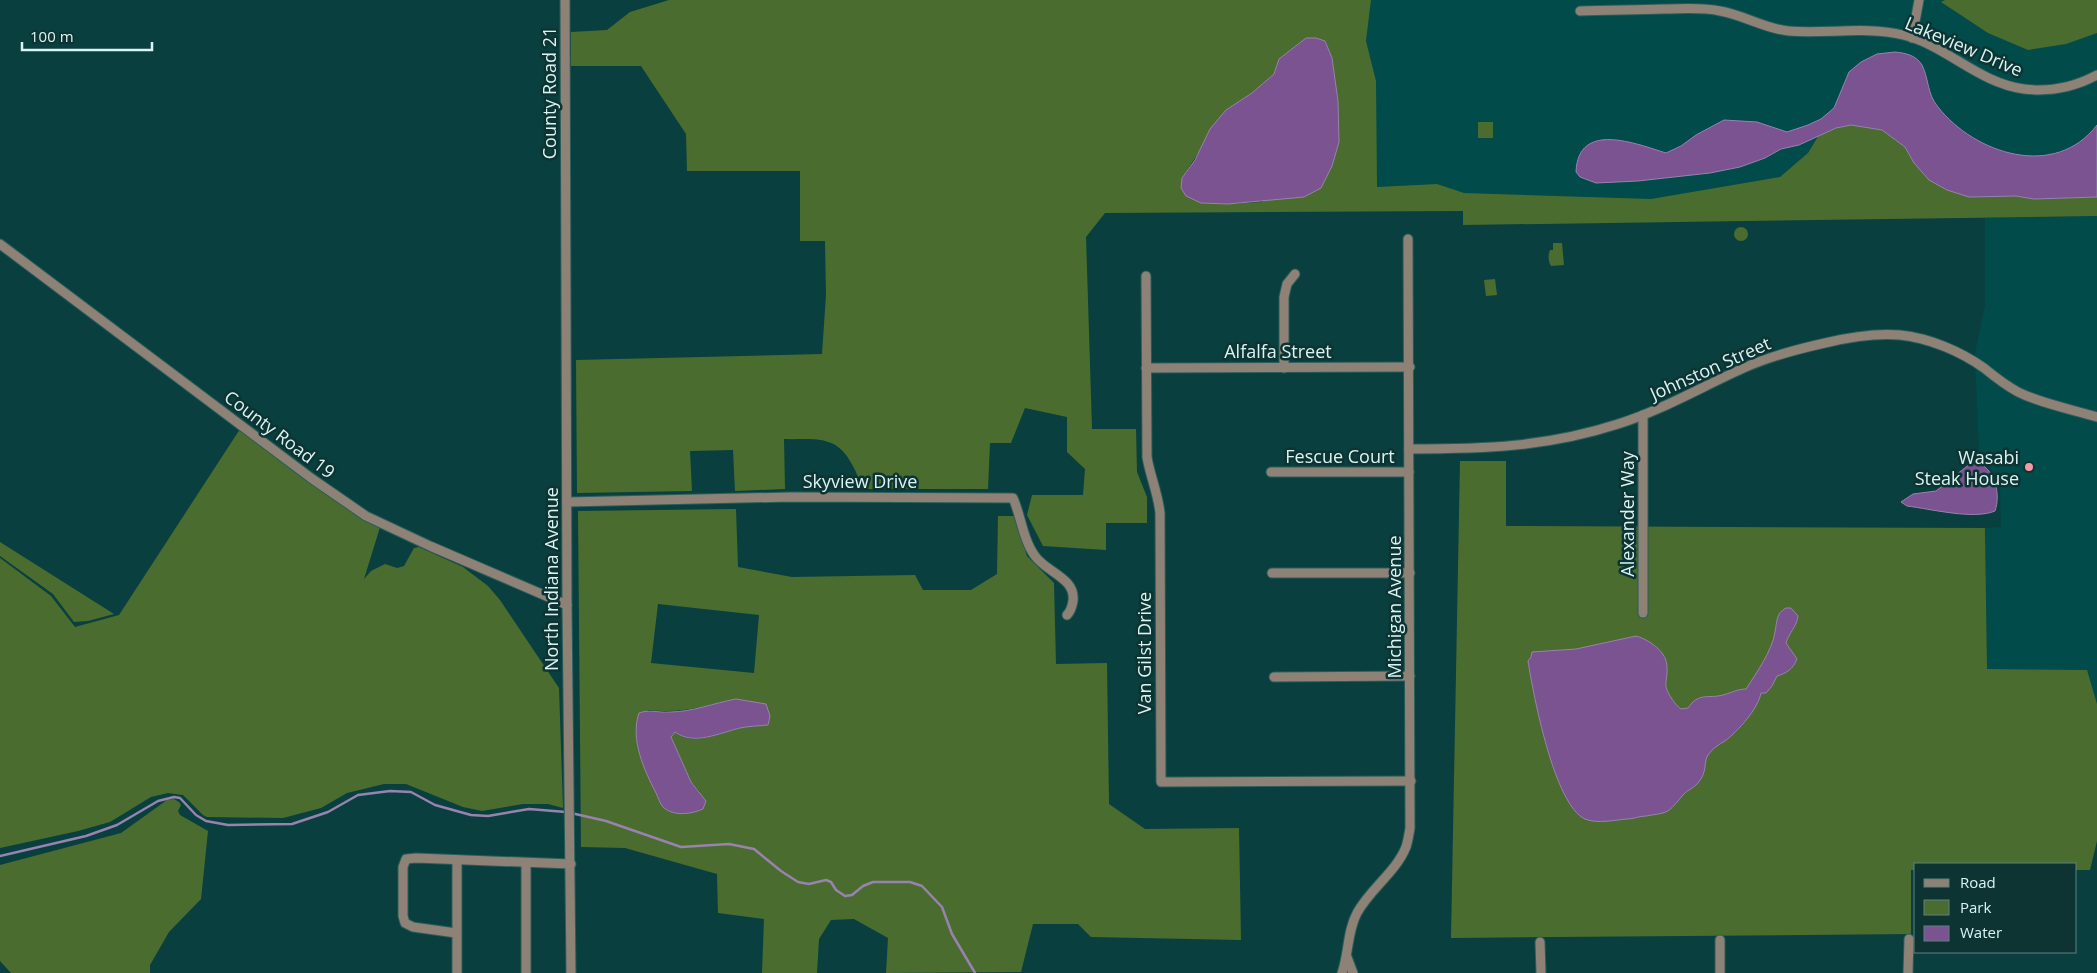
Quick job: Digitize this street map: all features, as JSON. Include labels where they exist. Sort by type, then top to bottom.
[{"type":"street","name":"County Road 21","points":[[564,0],[566,185]]},
{"type":"street","points":[[1912,38],[1919,0]]},
{"type":"street","name":"Lakeview Drive","points":[[1580,11],[1710,9],[1744,17],[1777,30],[1883,32],[1912,38],[1980,74],[2024,89],[2061,88],[2097,75]]},
{"type":"street","name":"North Indiana Avenue","points":[[566,185],[567,605],[571,973]]},
{"type":"street","name":"Michigan Avenue","points":[[1342,973],[1347,957],[1350,933],[1356,915],[1397,862],[1405,848],[1410,828],[1410,367],[1408,240]]},
{"type":"street","name":"County Road 19","points":[[0,244],[311,478],[366,516],[430,546],[567,605]]},
{"type":"street","points":[[1284,368],[1284,297],[1287,284],[1295,274]]},
{"type":"street","name":"Van Gilst Drive","points":[[1146,276],[1147,457],[1160,513],[1161,782],[1411,781]]},
{"type":"street","name":"Johnston Street","points":[[1409,449],[1471,449],[1526,445],[1584,434],[1643,415],[1769,358],[1842,339],[1880,334],[1901,335],[1950,348],[1983,367],[2018,392],[2097,417]]},
{"type":"street","name":"Alfalfa Street","points":[[1146,368],[1410,367]]},
{"type":"street","name":"Alexander Way","points":[[1643,415],[1643,613]]},
{"type":"street","name":"Fescue Court","points":[[1271,472],[1409,472]]},
{"type":"street","name":"Skyview Drive","points":[[567,502],[791,497],[1013,498],[1035,556],[1044,566],[1065,580],[1072,590],[1071,612],[1067,615]]},
{"type":"street","points":[[1272,573],[1410,573]]},
{"type":"street","points":[[1274,677],[1410,676]]},
{"type":"street","points":[[456,933],[413,927],[405,923],[403,916],[403,867],[406,859],[570,864]]},
{"type":"street","points":[[456,860],[457,973]]},
{"type":"street","points":[[526,863],[526,973]]},
{"type":"street","points":[[1908,973],[1909,938]]},
{"type":"street","points":[[1720,940],[1720,973]]},
{"type":"street","points":[[1540,942],[1541,973]]},
{"type":"street","name":"Michigan Avenue","points":[[1347,957],[1353,973]]},
{"type":"shaded area","points":[[1371,0],[2097,0],[2097,206],[1378,211],[1366,41]]},
{"type":"shaded area","points":[[2097,216],[2097,704],[2086,670],[1987,669],[1985,528],[2001,527],[2000,484],[1979,452],[1975,353],[1985,305],[1985,218]]},
{"type":"green space","points":[[669,0],[1371,0],[1366,41],[1376,81],[1377,187],[1437,184],[1464,193],[1651,199],[1780,177],[1808,153],[1819,135],[1836,128],[1851,125],[1882,130],[1905,147],[1914,163],[1969,197],[2016,196],[2034,199],[2097,197],[2097,216],[1463,225],[1463,211],[1105,213],[1086,237],[1092,429],[1136,429],[1137,472],[1147,497],[1147,523],[1106,523],[1106,550],[1043,546],[1027,515],[1032,495],[1083,495],[1085,469],[1067,452],[1067,417],[1025,408],[1011,443],[990,443],[988,489],[860,489],[854,468],[844,452],[837,446],[821,440],[784,439],[785,489],[735,491],[733,450],[690,451],[692,491],[577,493],[576,360],[822,354],[826,295],[825,241],[800,241],[800,171],[687,171],[686,134],[641,66],[571,66],[571,32],[607,30],[630,12]],"holes":[[[1306,38],[1325,41],[1332,58],[1338,101],[1262,202],[1201,203],[1182,178],[1226,110],[1252,93],[1274,74],[1279,59]]]},
{"type":"green space","points":[[1945,0],[2097,0],[2097,33],[2066,44],[2028,50],[1988,33],[1941,2]]},
{"type":"green space","points":[[1478,122],[1493,122],[1493,138],[1478,138]]},
{"type":"green space","points":[[1741,227],[1746,229],[1748,234],[1746,239],[1741,241],[1736,239],[1734,234],[1736,229]]},
{"type":"green space","points":[[1553,243],[1562,243],[1564,265],[1551,266],[1550,264],[1549,254],[1550,250],[1553,250]]},
{"type":"green space","points":[[1495,279],[1497,295],[1486,296],[1484,280]]},
{"type":"green space","points":[[242,426],[381,524],[364,579],[371,571],[385,564],[397,568],[404,566],[414,548],[419,547],[463,567],[488,586],[500,600],[559,688],[563,808],[548,804],[523,804],[482,811],[463,807],[406,784],[384,784],[347,793],[321,808],[283,818],[207,817],[183,795],[168,793],[151,797],[110,822],[0,848],[0,558],[51,596],[75,627],[119,615]]},
{"type":"green space","points":[[1460,461],[1506,461],[1506,526],[1985,528],[1987,669],[2087,670],[2097,704],[2097,841],[2090,870],[2077,870],[2077,863],[1914,863],[1914,870],[1911,870],[1911,934],[1451,938]]},
{"type":"green space","points":[[736,509],[738,567],[792,577],[915,575],[923,590],[971,590],[997,574],[998,516],[1015,516],[1027,556],[1054,583],[1056,664],[1107,663],[1109,804],[1145,829],[1239,828],[1241,940],[1091,937],[1078,924],[1033,924],[1021,972],[886,973],[888,938],[854,919],[831,920],[819,939],[817,973],[762,973],[764,919],[718,913],[717,874],[625,848],[581,847],[578,511]],"holes":[[[658,604],[759,615],[754,673],[651,663]],[[736,699],[768,725],[740,728],[707,738],[690,738],[675,732],[671,737],[691,782],[700,792],[637,739],[648,710],[683,710]]]},
{"type":"green space","points":[[0,542],[114,614],[88,621],[74,622],[53,594],[0,556]]},
{"type":"green space","points":[[174,799],[181,805],[178,811],[180,815],[208,831],[201,899],[169,932],[150,965],[150,973],[11,973],[0,961],[0,865],[121,833],[167,800]]},
{"type":"water","points":[[1306,38],[1316,38],[1325,41],[1332,58],[1338,101],[1339,142],[1332,166],[1321,188],[1304,197],[1228,204],[1201,203],[1186,196],[1181,188],[1182,178],[1195,160],[1210,129],[1226,110],[1252,93],[1274,74],[1279,59]]},
{"type":"water","points":[[1895,52],[1910,55],[1917,59],[1922,65],[1930,92],[1938,107],[1954,124],[1993,148],[2016,154],[2038,156],[2060,152],[2080,142],[2097,125],[2097,197],[2034,199],[2016,196],[1969,197],[1947,190],[1929,180],[1914,163],[1905,147],[1882,130],[1851,125],[1836,128],[1799,145],[1781,149],[1765,158],[1740,167],[1710,173],[1638,181],[1596,183],[1580,177],[1576,172],[1579,156],[1587,146],[1598,141],[1625,141],[1666,153],[1724,120],[1757,122],[1787,132],[1808,125],[1821,119],[1834,108],[1849,72],[1861,62],[1877,54]]},
{"type":"water","points":[[1976,462],[1988,470],[1995,482],[1997,504],[1995,511],[1964,514],[1907,506],[1901,502],[1913,494],[1936,491],[1971,463]]},
{"type":"water","points":[[1786,608],[1791,608],[1798,616],[1786,643],[1797,659],[1794,665],[1777,676],[1766,693],[1761,693],[1752,713],[1741,726],[1710,753],[1701,779],[1671,809],[1660,814],[1606,821],[1585,819],[1574,810],[1564,793],[1555,771],[1540,721],[1528,661],[1532,652],[1576,649],[1636,636],[1657,647],[1664,656],[1667,669],[1666,687],[1668,693],[1681,709],[1688,708],[1700,698],[1746,689],[1767,654],[1779,615]]},
{"type":"water","points":[[736,699],[766,704],[770,716],[768,725],[743,727],[698,738],[682,736],[675,732],[671,737],[691,782],[706,801],[703,809],[693,812],[683,814],[667,810],[660,802],[647,774],[637,744],[636,733],[639,713],[647,711],[686,711]]},
{"type":"waterway","points":[[0,856],[86,836],[117,825],[158,801],[174,797],[180,798],[196,815],[206,821],[228,825],[292,824],[328,812],[358,795],[390,791],[411,792],[435,805],[471,815],[488,816],[529,809],[566,812]]},
{"type":"waterway","points":[[571,813],[606,821],[681,847],[729,844],[754,849],[798,882],[809,884],[826,880],[831,882],[836,890],[845,896],[852,895],[863,886],[873,882],[910,882],[922,886],[942,907],[952,934],[975,973]]},
{"type":"place","name":"Wasabi Steak House","points":[[2029,467]]}]
